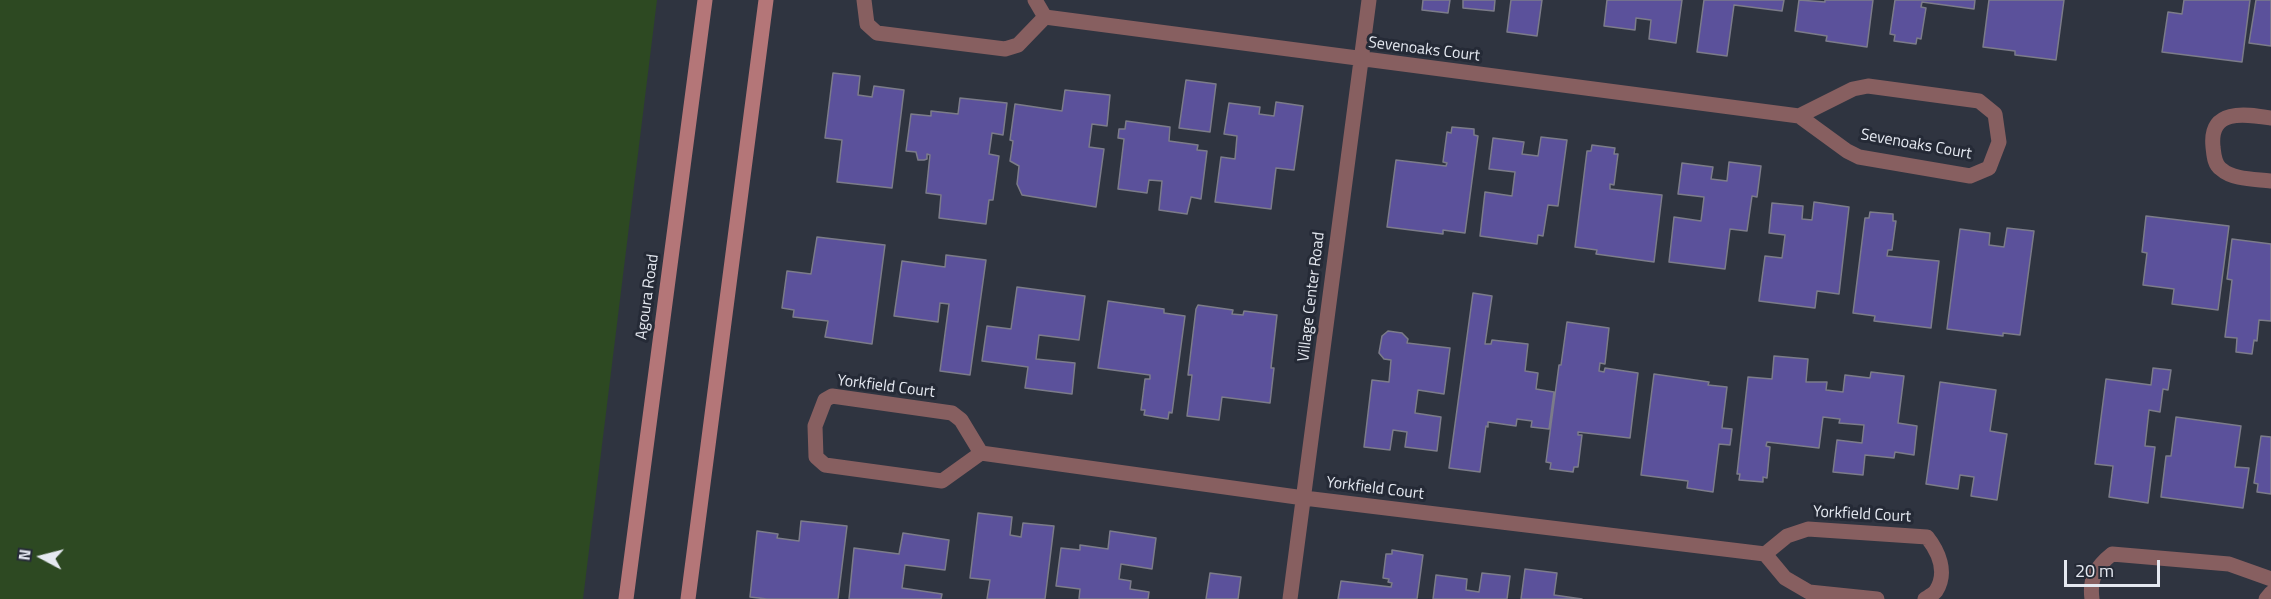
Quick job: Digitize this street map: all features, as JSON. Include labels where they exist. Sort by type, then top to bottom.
[{"type":"main road","name":"Agoura Road","points":[[627,599],[705,0]]},
{"type":"main road","points":[[688,599],[766,0]]},
{"type":"street","points":[[864,0],[867,24],[877,33],[1005,49],[1018,45],[1045,17],[1035,0]]},
{"type":"street","name":"Village Center Road","points":[[1290,599],[1369,0]]},
{"type":"street","name":"Sevenoaks Court","points":[[1045,17],[1799,116],[1847,151],[1859,157],[1970,176],[1989,168],[1999,142],[1995,114],[1979,101],[1868,86],[1853,89],[1799,116]]},
{"type":"street","points":[[2271,118],[2242,114],[2225,118],[2217,126],[2212,142],[2214,159],[2221,169],[2236,176],[2271,181]]},
{"type":"street","name":"Yorkfield Court","points":[[981,453],[961,420],[952,413],[832,396],[825,400],[815,426],[816,457],[825,465],[942,481],[981,453],[1304,498],[1765,554],[1787,536],[1808,529],[1927,537],[1937,551],[1942,570],[1936,591],[1924,599]]},
{"type":"street","points":[[1765,554],[1785,578],[1809,592],[1877,599]]},
{"type":"street","points":[[2092,599],[2091,592],[2097,567],[2112,554],[2229,564],[2271,579]]},
{"type":"street","points":[[2266,599],[2271,593]]},
{"type":"green space","points":[[0,0],[657,0],[583,599],[0,599]]},
{"type":"building","points":[[1423,0],[1450,0],[1448,13],[1422,10]]},
{"type":"building","points":[[1463,0],[1495,0],[1494,11],[1463,8]]},
{"type":"building","points":[[1511,0],[1542,0],[1537,36],[1507,32]]},
{"type":"building","points":[[1607,0],[1682,0],[1676,43],[1649,39],[1651,20],[1636,18],[1635,30],[1604,26]]},
{"type":"building","points":[[1704,0],[1784,0],[1782,11],[1734,5],[1727,56],[1697,52]]},
{"type":"building","points":[[1799,0],[1825,2],[1825,0],[1873,0],[1867,47],[1826,41],[1827,36],[1795,31]]},
{"type":"building","points":[[1895,0],[1975,0],[1974,9],[1922,2],[1921,7],[1926,8],[1921,39],[1917,38],[1916,44],[1894,41],[1895,35],[1890,34]]},
{"type":"building","points":[[1989,0],[2064,0],[2056,60],[2015,55],[2015,51],[1983,47]]},
{"type":"building","points":[[2184,0],[2250,0],[2242,62],[2162,52],[2168,12],[2182,14]]},
{"type":"building","points":[[2256,0],[2271,0],[2271,46],[2249,43]]},
{"type":"building","points":[[833,73],[860,76],[858,95],[872,97],[874,86],[904,90],[892,188],[837,182],[842,140],[825,138]]},
{"type":"building","points":[[1186,80],[1216,84],[1210,132],[1179,128]]},
{"type":"building","points":[[1065,90],[1110,95],[1107,126],[1092,124],[1089,147],[1104,149],[1096,207],[1022,195],[1017,184],[1019,166],[1010,161],[1013,141],[1010,140],[1015,104],[1062,111]]},
{"type":"building","points":[[960,98],[1007,103],[1003,135],[992,133],[989,154],[999,156],[993,200],[989,200],[986,224],[939,218],[941,195],[926,193],[930,155],[927,154],[927,159],[918,160],[916,152],[906,151],[911,114],[931,116],[931,111],[958,114]]},
{"type":"building","points":[[1276,102],[1303,106],[1294,170],[1276,168],[1271,209],[1215,202],[1221,157],[1235,159],[1237,136],[1224,134],[1229,103],[1260,107],[1259,114],[1274,116]]},
{"type":"building","points":[[1126,121],[1170,127],[1169,141],[1198,145],[1197,150],[1207,151],[1201,199],[1191,197],[1187,214],[1159,210],[1162,181],[1149,180],[1147,193],[1118,189],[1124,139],[1118,138],[1119,129],[1125,129]]},
{"type":"building","points":[[1452,127],[1474,129],[1474,135],[1478,136],[1465,233],[1443,230],[1443,234],[1387,227],[1396,160],[1446,166],[1447,163],[1443,162],[1447,132],[1451,133]]},
{"type":"building","points":[[1541,137],[1567,140],[1558,206],[1548,205],[1543,236],[1538,235],[1537,244],[1480,236],[1485,192],[1512,196],[1515,172],[1489,169],[1493,138],[1524,142],[1522,154],[1538,156]]},
{"type":"building","points":[[1592,145],[1615,148],[1614,154],[1618,154],[1614,185],[1610,184],[1610,189],[1662,195],[1654,262],[1596,254],[1597,250],[1575,247],[1587,151],[1591,151]]},
{"type":"building","points":[[1729,162],[1761,166],[1757,197],[1752,196],[1747,231],[1730,229],[1725,269],[1669,262],[1674,217],[1701,221],[1704,197],[1678,194],[1682,163],[1713,167],[1711,179],[1727,181]]},
{"type":"building","points":[[1814,202],[1849,207],[1839,294],[1817,291],[1815,308],[1759,301],[1765,256],[1782,258],[1785,235],[1769,233],[1772,203],[1803,206],[1802,219],[1812,220]]},
{"type":"building","points":[[1870,212],[1893,214],[1893,221],[1896,221],[1892,250],[1888,250],[1887,256],[1939,261],[1931,328],[1874,321],[1875,316],[1853,313],[1865,218],[1869,218]]},
{"type":"building","points":[[2146,216],[2229,226],[2218,310],[2172,304],[2174,289],[2143,285],[2147,253],[2142,252]]},
{"type":"building","points":[[2007,228],[2034,231],[2020,335],[2003,333],[2003,336],[1947,329],[1960,229],[1990,233],[1989,245],[2004,247]]},
{"type":"building","points":[[817,237],[885,245],[872,344],[825,337],[828,321],[793,317],[794,310],[782,308],[787,271],[811,274]]},
{"type":"building","points":[[2232,239],[2271,244],[2271,321],[2259,320],[2257,341],[2254,340],[2252,354],[2236,352],[2237,338],[2225,337],[2232,280],[2227,279]]},
{"type":"building","points":[[946,255],[986,260],[970,375],[940,371],[949,304],[940,303],[938,322],[894,316],[902,261],[945,267]]},
{"type":"building","points":[[1017,287],[1085,296],[1079,340],[1039,335],[1036,359],[1075,363],[1072,394],[1025,388],[1028,367],[982,361],[987,326],[1011,329]]},
{"type":"building","points":[[1473,293],[1492,296],[1485,344],[1491,344],[1492,340],[1528,344],[1525,371],[1538,373],[1536,389],[1554,392],[1549,429],[1531,427],[1532,421],[1517,419],[1516,426],[1488,422],[1480,472],[1449,468]]},
{"type":"building","points":[[1108,301],[1164,309],[1164,313],[1185,316],[1172,413],[1169,412],[1168,419],[1144,415],[1145,410],[1141,410],[1145,379],[1150,379],[1150,375],[1098,368]]},
{"type":"building","points":[[1198,305],[1233,310],[1232,314],[1243,315],[1244,311],[1277,315],[1270,403],[1222,397],[1219,420],[1187,416],[1192,375],[1188,375]]},
{"type":"building","points":[[1567,322],[1609,328],[1605,364],[1600,363],[1599,371],[1604,372],[1605,368],[1638,373],[1630,438],[1578,432],[1578,435],[1582,435],[1578,467],[1574,467],[1573,472],[1550,469],[1551,463],[1546,462]]},
{"type":"building","points":[[1388,331],[1402,333],[1408,339],[1407,343],[1450,348],[1444,394],[1418,390],[1415,413],[1441,417],[1437,451],[1405,447],[1407,432],[1393,430],[1390,450],[1364,447],[1372,380],[1389,382],[1391,360],[1384,359],[1379,353],[1382,336]]},
{"type":"building","points":[[1774,356],[1808,359],[1806,382],[1827,382],[1826,390],[1843,392],[1845,375],[1870,378],[1871,372],[1904,376],[1898,423],[1917,426],[1914,455],[1895,452],[1894,458],[1865,455],[1863,475],[1833,472],[1837,440],[1862,443],[1864,425],[1839,423],[1840,419],[1823,417],[1819,448],[1767,442],[1766,446],[1770,447],[1767,478],[1763,477],[1763,482],[1739,480],[1740,474],[1737,474],[1748,377],[1772,379]]},
{"type":"building","points":[[2153,368],[2171,370],[2168,390],[2163,389],[2160,412],[2149,410],[2145,446],[2155,447],[2148,503],[2109,497],[2113,466],[2095,464],[2106,379],[2151,385]]},
{"type":"building","points":[[1654,374],[1727,387],[1722,428],[1732,429],[1730,445],[1719,444],[1713,492],[1687,488],[1688,481],[1641,475]]},
{"type":"building","points":[[1940,382],[1996,390],[1990,431],[2007,434],[1997,500],[1971,496],[1974,477],[1960,475],[1958,489],[1926,484]]},
{"type":"building","points":[[2176,417],[2241,426],[2235,467],[2249,468],[2243,508],[2161,497],[2166,456],[2171,456]]},
{"type":"building","points":[[2261,436],[2271,437],[2271,494],[2257,492],[2258,484],[2254,483]]},
{"type":"building","points":[[978,513],[1012,517],[1010,535],[1021,537],[1023,523],[1054,526],[1045,599],[987,599],[990,580],[970,578]]},
{"type":"building","points":[[801,521],[847,526],[838,599],[750,597],[757,531],[778,534],[777,538],[799,541]]},
{"type":"building","points":[[1110,531],[1156,538],[1152,569],[1121,564],[1119,579],[1131,581],[1130,589],[1149,592],[1148,599],[1079,599],[1080,589],[1056,586],[1061,548],[1080,550],[1080,545],[1108,549]]},
{"type":"building","points":[[903,533],[949,540],[945,570],[905,565],[902,588],[942,594],[941,599],[849,599],[854,548],[899,554]]},
{"type":"building","points":[[1392,550],[1423,555],[1417,599],[1338,599],[1341,581],[1391,587],[1392,583],[1388,582],[1389,579],[1383,578],[1386,554],[1392,554]]},
{"type":"building","points":[[1525,569],[1557,573],[1554,595],[1582,599],[1521,599]]},
{"type":"building","points":[[1210,573],[1241,577],[1238,599],[1206,599]]},
{"type":"building","points":[[1482,573],[1510,576],[1507,599],[1433,599],[1436,575],[1467,579],[1466,590],[1479,592]]}]
